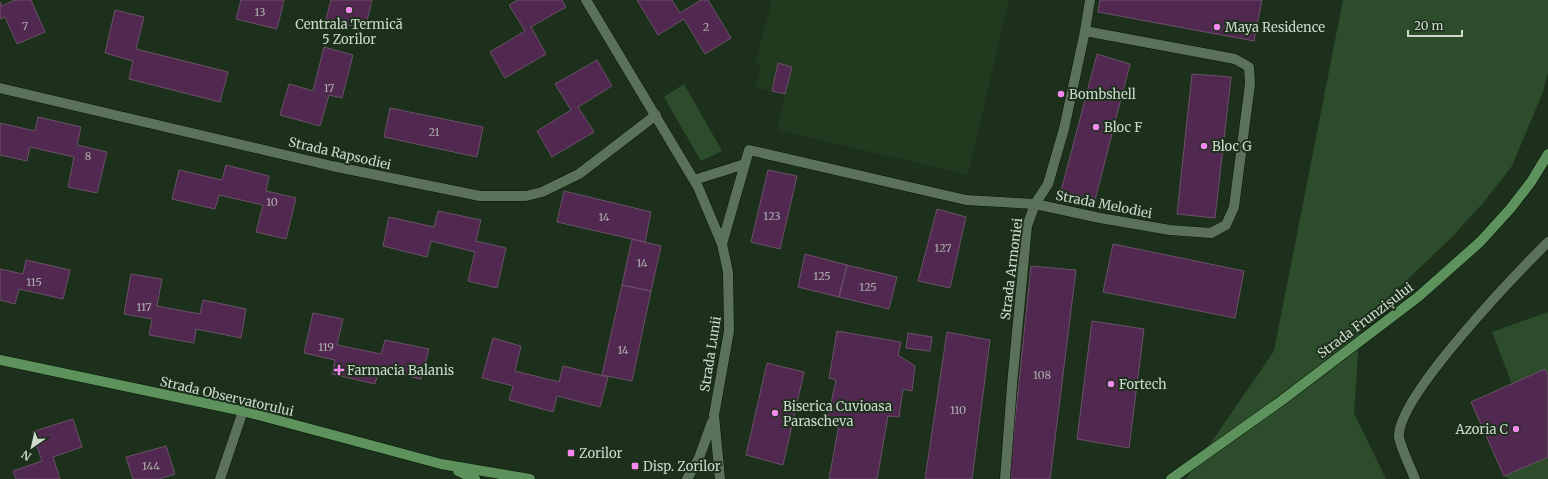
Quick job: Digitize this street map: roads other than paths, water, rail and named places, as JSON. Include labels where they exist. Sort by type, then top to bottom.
[{"type":"main road","name":"Strada Frunzișului","points":[[1171,479],[1281,401],[1418,297],[1480,242],[1510,209],[1531,182],[1548,154]]},
{"type":"main road","name":"Strada Observatorului","points":[[0,360],[243,411],[445,465],[530,479]]},
{"type":"main road","name":"Strada Observatorului","points":[[445,465],[475,479]]},
{"type":"street","name":"Strada Lunii","points":[[586,0],[694,180],[722,244],[728,272],[729,331],[714,418],[699,458],[687,479]]},
{"type":"street","name":"Strada Armoniei","points":[[1004,479],[1027,226],[1035,204],[1048,184],[1064,129],[1085,31],[1090,0]]},
{"type":"street","name":"Strada Melodiei","points":[[722,244],[749,150],[966,200],[1035,204],[1100,218],[1154,227],[1211,233],[1226,225],[1234,207],[1250,84],[1249,68],[1235,59],[1085,31]]},
{"type":"street","name":"Strada Rapsodiei","points":[[0,88],[332,166],[480,196],[526,196],[542,192],[579,174],[656,115]]},
{"type":"street","points":[[694,180],[745,164]]},
{"type":"street","points":[[1415,479],[1399,436],[1402,419],[1411,401],[1455,345],[1509,281],[1548,242]]},
{"type":"street","points":[[220,479],[243,411]]},
{"type":"street","name":"Strada Lunii","points":[[714,418],[720,479]]},
{"type":"place","name":"Centrala Termică 5 Zorilor","points":[[349,10]]},
{"type":"place","name":"Maya Residence","points":[[1217,27]]},
{"type":"place","name":"Bombshell","points":[[1061,94]]},
{"type":"place","name":"Bloc F","points":[[1096,127]]},
{"type":"place","name":"Bloc G","points":[[1204,146]]},
{"type":"place","name":"Farmacia Balanis","points":[[339,370]]},
{"type":"place","name":"Fortech","points":[[1111,384]]},
{"type":"place","name":"Biserica Cuvioasa Parascheva","points":[[775,413]]},
{"type":"place","name":"Azoria C","points":[[1516,429]]},
{"type":"place","name":"Zorilor","points":[[571,453]]},
{"type":"place","name":"Disp. Zorilor","points":[[635,466]]}]
